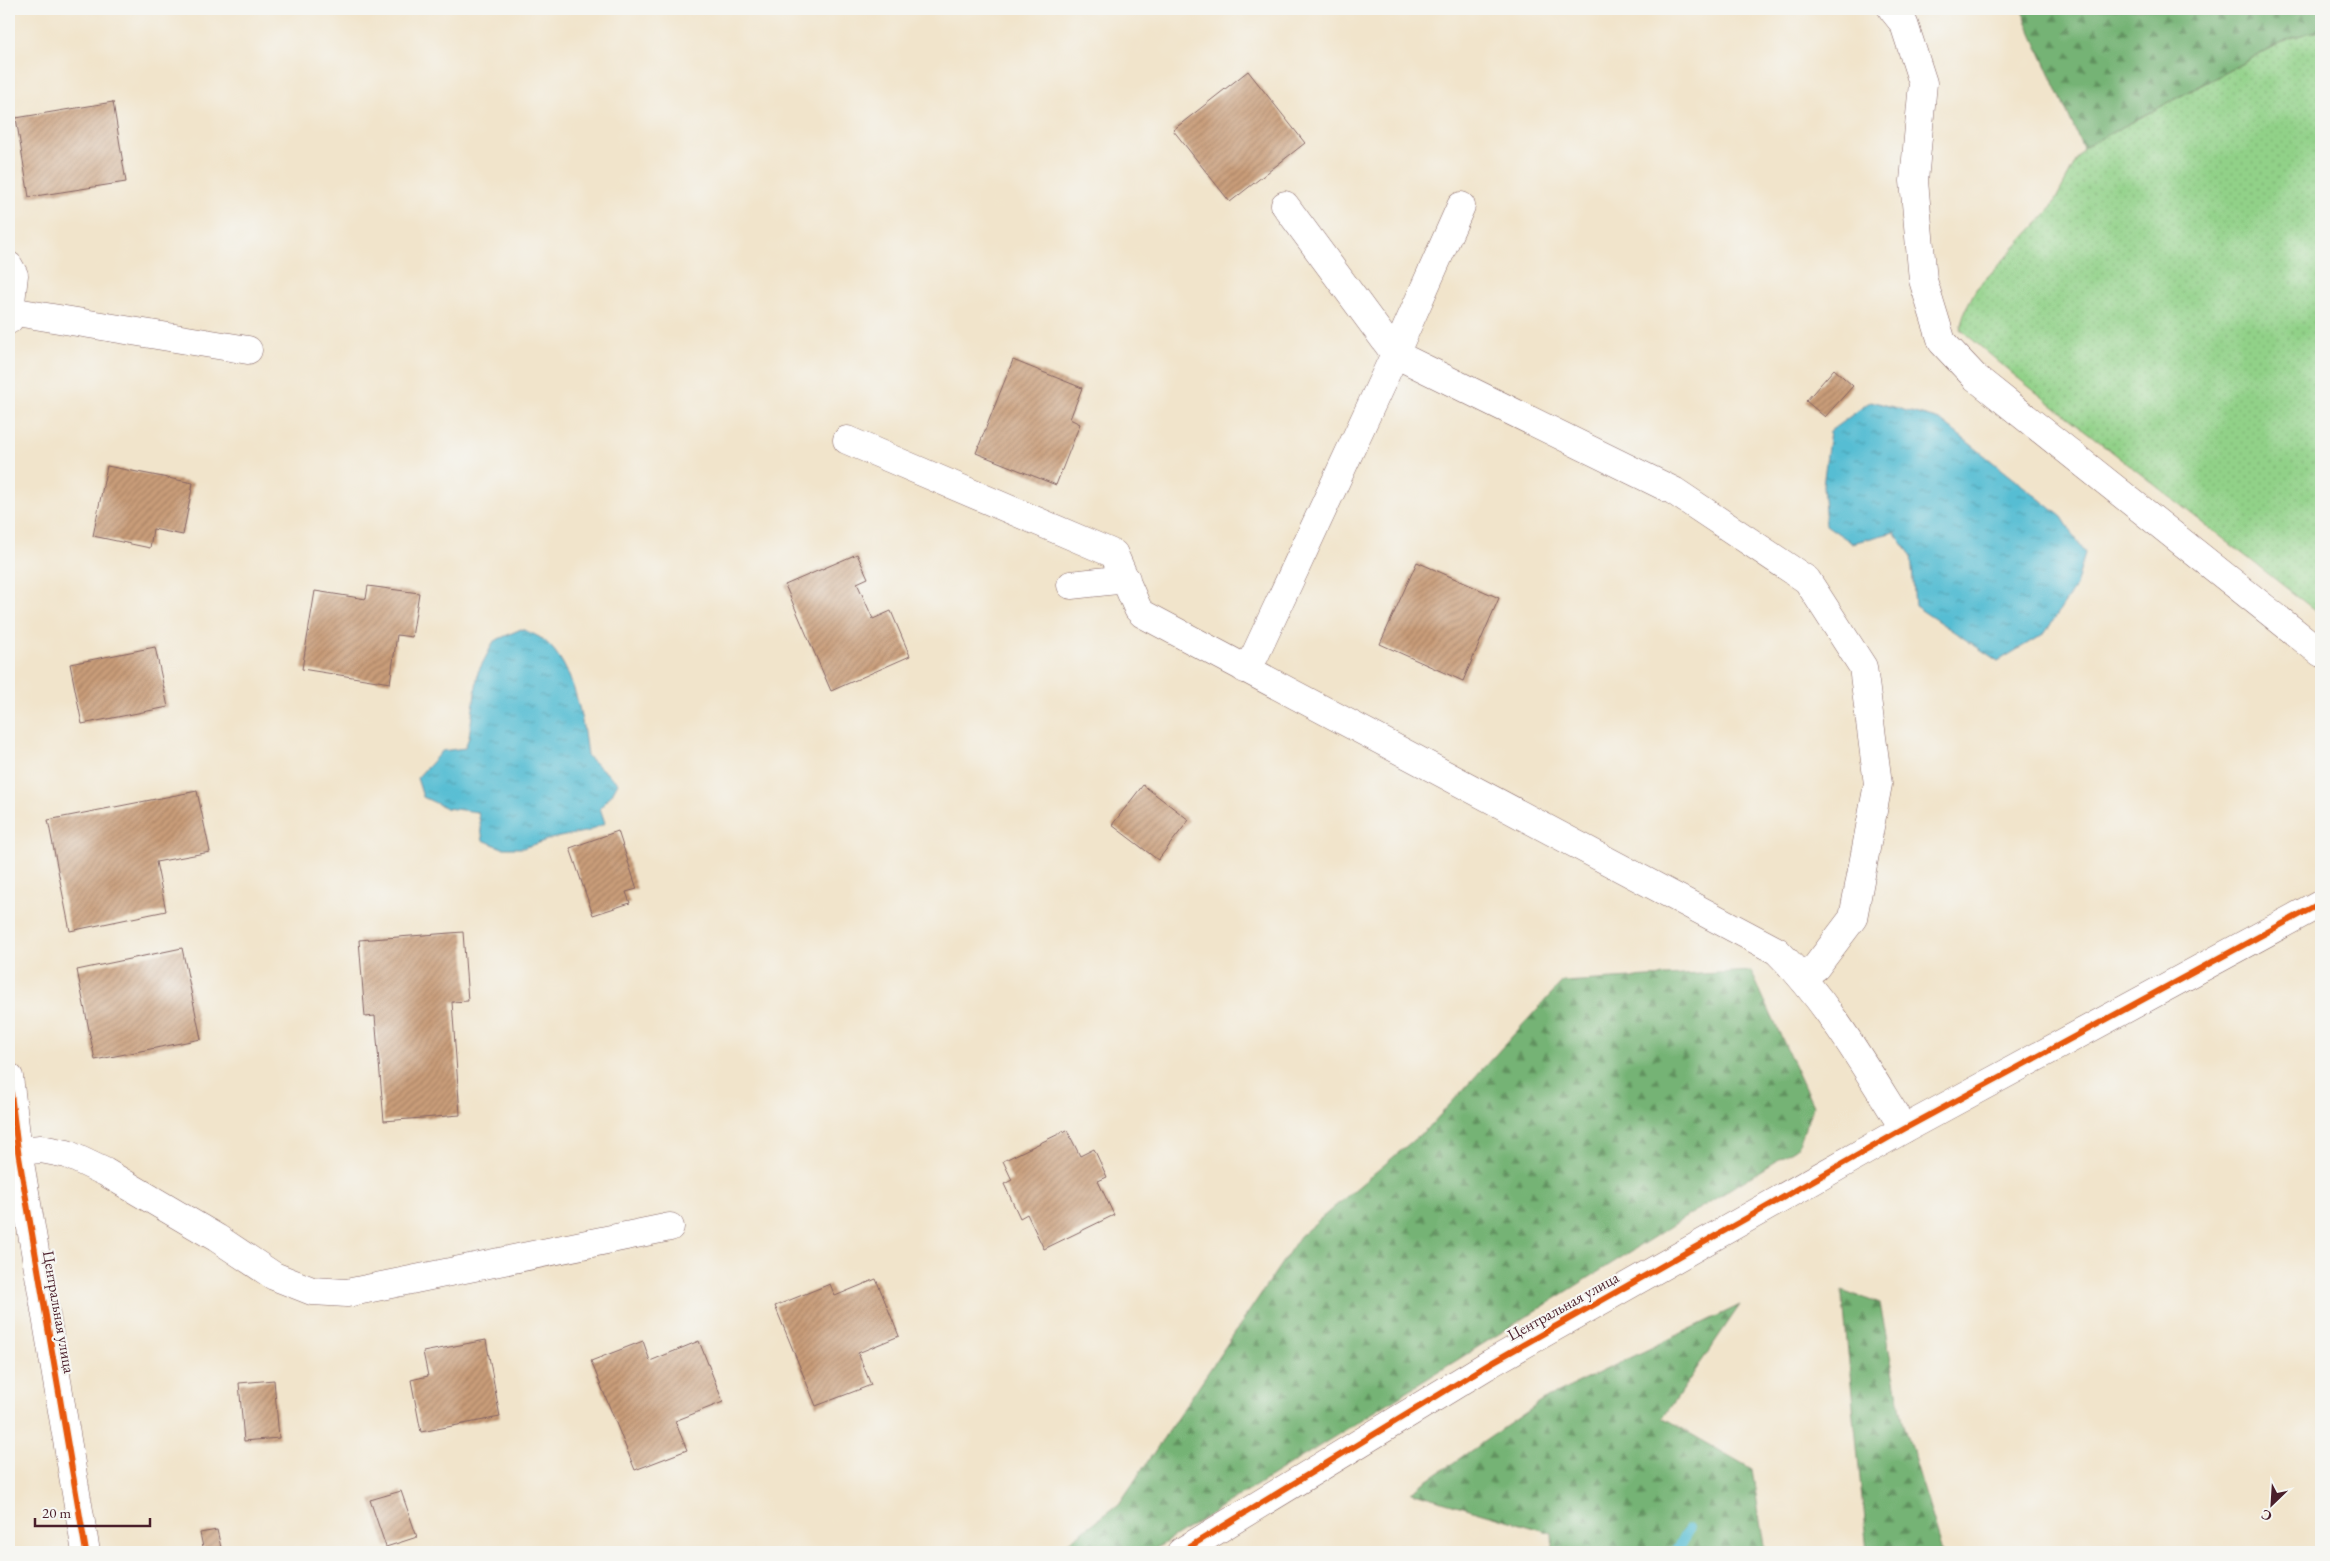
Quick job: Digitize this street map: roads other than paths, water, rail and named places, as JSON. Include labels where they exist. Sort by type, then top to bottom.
[{"type":"street","points":[[1892,9],[1904,24],[1923,82],[1914,180],[1923,280],[1942,342],[1975,377],[2321,653]]},
{"type":"street","points":[[1285,205],[1395,354],[1674,491],[1807,580],[1862,666],[1878,784],[1853,918],[1816,967],[1803,977]]},
{"type":"street","points":[[1245,668],[1254,655],[1395,354],[1460,206]]},
{"type":"street","points":[[12,271],[9,315],[248,350]]},
{"type":"street","points":[[847,440],[1114,554],[1138,609],[1143,614],[1777,951],[1803,977],[1833,1017],[1904,1129]]},
{"type":"street","points":[[1071,585],[1126,579]]},
{"type":"street","name":"Центральная улица","points":[[1181,1552],[1490,1363],[1904,1129],[2321,903]]},
{"type":"street","name":"Центральная улица","points":[[9,1077],[18,1151],[86,1552]]},
{"type":"street","points":[[18,1151],[41,1148],[67,1154],[105,1172],[218,1238],[274,1276],[312,1291],[347,1293],[670,1227]]},
{"type":"water","points":[[1871,401],[1940,420],[2062,517],[2085,553],[2076,586],[2045,633],[1998,661],[1915,606],[1911,555],[1894,532],[1852,543],[1826,525],[1823,486],[1830,431]]},
{"type":"water","points":[[521,629],[545,641],[564,665],[576,695],[587,756],[618,783],[612,794],[600,808],[605,823],[589,831],[550,839],[523,848],[502,848],[483,840],[478,812],[446,808],[423,797],[417,778],[442,751],[465,748],[469,737],[478,672],[494,641]]},
{"type":"waterway","points":[[1676,1552],[1689,1529]]}]
